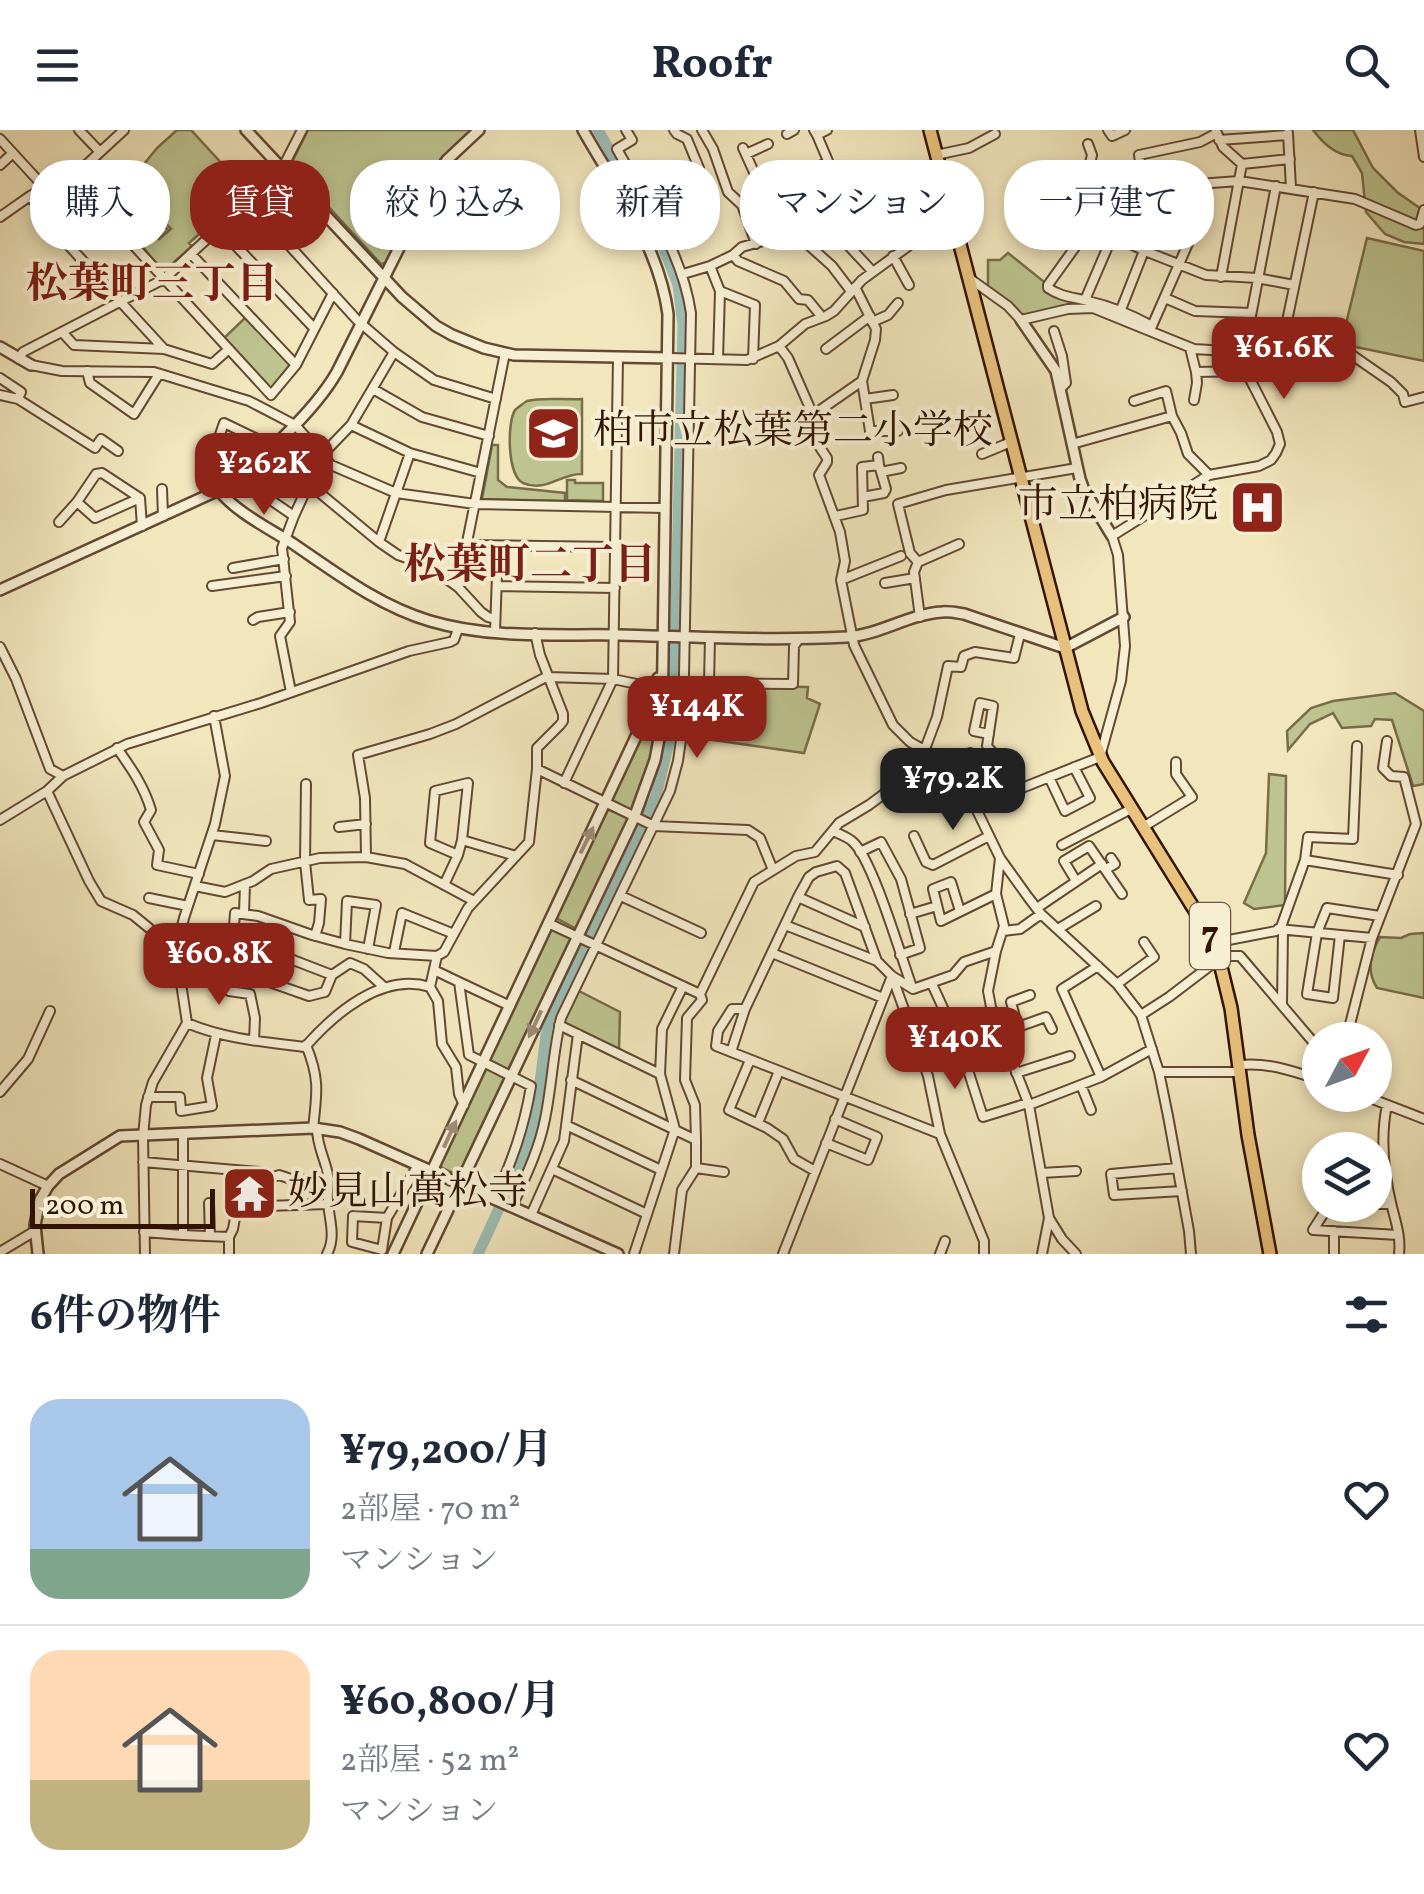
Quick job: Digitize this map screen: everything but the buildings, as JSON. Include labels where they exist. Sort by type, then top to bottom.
[{"type":"main road","name":"7","points":[[930,130],[937,160]]},
{"type":"main road","name":"7","points":[[960,250],[1082,711],[1100,756],[1219,959],[1228,992],[1270,1254]]},
{"type":"street","points":[[79,130],[100,152]]},
{"type":"street","points":[[91,160],[124,130]]},
{"type":"street","points":[[246,130],[274,160]]},
{"type":"street","points":[[287,160],[302,130]]},
{"type":"street","points":[[0,590],[219,490],[295,425],[330,385],[432,182],[447,160],[479,130]]},
{"type":"street","points":[[510,1206],[537,1151],[561,1018],[670,791],[683,726],[685,683],[676,636],[666,508],[672,358],[668,314],[658,268],[646,241],[583,130]]},
{"type":"street","points":[[624,160],[618,149],[632,140],[626,130]]},
{"type":"street","points":[[674,130],[686,138],[696,160]]},
{"type":"street","points":[[702,130],[728,192],[740,203]]},
{"type":"street","points":[[827,130],[816,132],[827,160]]},
{"type":"street","points":[[1108,130],[1112,136],[1125,130]]},
{"type":"street","points":[[1420,130],[1424,157]]},
{"type":"street","points":[[1140,160],[1139,154],[1200,142],[1217,134],[1288,132],[1292,188]]},
{"type":"street","points":[[936,155],[969,148],[995,134]]},
{"type":"street","points":[[1217,134],[1223,146],[1242,164],[1290,160]]},
{"type":"street","points":[[0,140],[30,172]]},
{"type":"street","points":[[748,160],[744,151],[768,144]]},
{"type":"street","points":[[1088,144],[1091,160]]},
{"type":"street","points":[[0,164],[13,153]]},
{"type":"street","points":[[1222,278],[1242,164]]},
{"type":"street","points":[[1214,183],[1276,186],[1355,200],[1416,224],[1420,224],[1424,210]]},
{"type":"street","points":[[1112,536],[1209,474],[1260,466],[1271,460],[1280,444],[1247,371],[1244,352],[1276,186]]},
{"type":"street","points":[[1074,250],[1048,285],[1050,291],[1120,312],[1190,348],[1273,350],[1282,344],[1314,192]]},
{"type":"street","points":[[1,214],[30,196]]},
{"type":"street","points":[[330,220],[402,298],[436,326],[464,341],[531,356],[753,359],[779,346],[805,324],[834,310],[853,289],[901,250]]},
{"type":"street","points":[[683,274],[733,256],[740,249]]},
{"type":"street","points":[[73,250],[164,349]]},
{"type":"street","points":[[137,250],[271,395],[275,413]]},
{"type":"street","points":[[19,359],[24,352],[164,279],[195,250]]},
{"type":"street","points":[[240,250],[314,328]]},
{"type":"street","points":[[293,250],[361,324],[394,352],[434,380],[496,398]]},
{"type":"street","points":[[426,1254],[637,819],[658,749],[676,636],[691,312],[683,274],[672,250]]},
{"type":"street","points":[[814,250],[853,289],[876,329],[862,381],[870,431],[898,431]]},
{"type":"street","points":[[852,250],[873,272]]},
{"type":"street","points":[[1085,300],[1106,250]]},
{"type":"street","points":[[1150,328],[1187,250]]},
{"type":"street","points":[[1120,312],[1145,251],[1206,276],[1294,284]]},
{"type":"street","points":[[191,254],[296,365]]},
{"type":"street","points":[[733,256],[784,281],[822,317]]},
{"type":"street","points":[[893,256],[909,285]]},
{"type":"street","points":[[710,266],[720,290],[718,359]]},
{"type":"street","points":[[967,276],[1008,306],[1056,370],[1084,490],[1112,536],[1118,555],[1124,617],[1123,668],[1100,756],[1022,788],[1013,768],[967,790]]},
{"type":"street","points":[[720,290],[755,306],[753,359]]},
{"type":"street","points":[[271,395],[296,365],[332,293]]},
{"type":"street","points":[[1165,298],[1196,311],[1250,313]]},
{"type":"street","points":[[826,348],[871,319],[888,315],[898,303]]},
{"type":"street","points":[[1021,320],[1093,308],[1150,328]]},
{"type":"street","points":[[1054,331],[1066,383],[1061,388]]},
{"type":"street","points":[[62,332],[74,345],[164,349],[212,364],[229,348]]},
{"type":"street","points":[[1283,340],[1298,336],[1352,355],[1391,382],[1405,402],[1424,396]]},
{"type":"street","points":[[779,346],[813,415]]},
{"type":"street","points":[[0,347],[31,365],[62,371],[132,370],[227,394],[275,413],[295,425],[331,464],[396,493],[475,504],[666,508]]},
{"type":"street","points":[[109,371],[110,347]]},
{"type":"street","points":[[1190,348],[1198,384],[1194,400]]},
{"type":"street","points":[[292,692],[280,636],[290,622],[284,538],[322,455],[352,425],[394,352]]},
{"type":"street","points":[[458,587],[505,353]]},
{"type":"street","points":[[564,783],[613,678],[618,357]]},
{"type":"street","points":[[1196,372],[1247,371]]},
{"type":"street","points":[[87,372],[90,383],[134,414],[159,374]]},
{"type":"street","points":[[0,378],[22,392],[18,398]]},
{"type":"street","points":[[862,381],[813,415],[808,423],[827,462],[819,475],[836,516],[845,561],[841,580],[852,637],[893,725],[910,742],[935,756],[967,790],[1000,858],[1039,911],[1117,984],[1141,1015],[1159,1072],[1192,1254]]},
{"type":"street","points":[[373,389],[422,417],[489,436]]},
{"type":"street","points":[[1134,401],[1166,391],[1188,454],[1209,474]]},
{"type":"street","points":[[0,395],[18,398],[95,448],[101,440],[118,451]]},
{"type":"street","points":[[865,399],[893,395]]},
{"type":"street","points":[[1072,444],[1172,416]]},
{"type":"street","points":[[248,467],[216,446],[224,423],[272,446]]},
{"type":"street","points":[[352,425],[410,453],[481,473]]},
{"type":"street","points":[[982,454],[1011,442]]},
{"type":"street","points":[[294,516],[259,492],[313,444]]},
{"type":"street","points":[[379,542],[410,453]]},
{"type":"street","points":[[836,516],[863,510],[862,468],[879,464],[901,468]]},
{"type":"street","points":[[862,497],[884,493],[879,464]]},
{"type":"street","points":[[918,562],[910,553],[898,504],[946,490],[1077,468]]},
{"type":"street","points":[[59,522],[96,474],[102,473],[140,498]]},
{"type":"street","points":[[309,484],[379,542],[426,565],[458,587],[480,612],[495,618]]},
{"type":"street","points":[[162,489],[163,516]]},
{"type":"street","points":[[219,490],[284,538],[388,605],[458,628],[535,634],[799,639],[852,637],[942,612],[964,614],[1065,648],[1124,617]]},
{"type":"street","points":[[140,498],[142,526]]},
{"type":"street","points":[[77,502],[96,518],[140,498]]},
{"type":"street","points":[[920,616],[914,572],[918,562],[958,544]]},
{"type":"street","points":[[466,545],[615,548]]},
{"type":"street","points":[[495,632],[498,546]]},
{"type":"street","points":[[841,580],[901,556]]},
{"type":"street","points":[[234,568],[284,559]]},
{"type":"street","points":[[212,586],[286,576]]},
{"type":"street","points":[[886,583],[915,578]]},
{"type":"street","points":[[497,586],[615,588]]},
{"type":"street","points":[[253,620],[290,612]]},
{"type":"street","points":[[0,820],[60,779],[117,748],[408,651],[450,642],[458,628]]},
{"type":"street","points":[[254,1040],[250,994],[228,992],[235,913],[368,949],[437,956],[444,952],[474,901],[529,842],[537,748],[563,721],[535,634]]},
{"type":"street","points":[[925,750],[948,666],[961,667],[964,656],[975,652],[1014,658],[1020,634]]},
{"type":"street","points":[[393,1254],[648,710],[676,636]]},
{"type":"street","points":[[708,683],[710,637]]},
{"type":"street","points":[[685,683],[793,684],[794,646],[799,639]]},
{"type":"street","points":[[0,647],[50,769],[60,779]]},
{"type":"street","points":[[366,857],[358,755],[456,724],[548,676],[613,678],[656,688]]},
{"type":"street","points":[[145,1254],[143,1136],[148,1097],[152,1082],[188,1018],[176,950],[212,835],[225,776],[214,716]]},
{"type":"street","points":[[989,734],[988,746],[1000,760],[996,764],[999,774]]},
{"type":"street","points":[[1352,1022],[1372,938],[1416,824],[1404,777],[1391,776],[1383,768],[1386,741]]},
{"type":"street","points":[[1282,1005],[1280,929],[1306,860],[1308,836],[1354,839],[1358,746]]},
{"type":"street","points":[[117,748],[150,804],[152,810],[144,822],[159,850],[157,865],[199,874]]},
{"type":"street","points":[[901,780],[916,807],[956,779],[970,754]]},
{"type":"street","points":[[674,1254],[682,1190],[696,1168],[695,1105],[685,1080],[687,1018],[702,1000],[700,994],[750,889],[754,882],[796,856],[816,852],[840,823],[870,806],[935,756]]},
{"type":"street","points":[[1143,828],[1192,797],[1176,774],[1176,762]]},
{"type":"street","points":[[1049,777],[1065,811],[1090,798],[1074,767]]},
{"type":"street","points":[[537,768],[652,826],[748,830],[760,838],[773,870]]},
{"type":"street","points":[[444,885],[458,854],[462,840],[468,783],[435,791],[430,842],[458,854]]},
{"type":"street","points":[[306,784],[304,862],[308,900],[321,899],[315,936]]},
{"type":"street","points":[[47,791],[100,901],[134,915],[176,950]]},
{"type":"street","points":[[1062,846],[1132,809]]},
{"type":"street","points":[[339,827],[366,824]]},
{"type":"street","points":[[833,830],[854,842],[860,852],[875,882],[913,990]]},
{"type":"street","points":[[212,835],[266,841]]},
{"type":"street","points":[[914,836],[926,862],[933,864],[990,836]]},
{"type":"street","points":[[462,840],[516,856]]},
{"type":"street","points":[[860,852],[881,842],[900,879],[920,948],[900,955]]},
{"type":"street","points":[[1076,881],[1064,861],[1089,846],[1106,864],[1122,894]]},
{"type":"street","points":[[195,886],[225,892],[271,870],[333,856],[366,857],[405,864],[474,901]]},
{"type":"street","points":[[1000,858],[996,894],[1003,931],[988,991],[991,1007],[1028,1104],[1050,1218],[1076,1254]]},
{"type":"street","points":[[1306,860],[1398,875]]},
{"type":"street","points":[[1003,931],[1020,929],[1076,881],[1106,864]]},
{"type":"street","points":[[731,1052],[745,1010],[785,924],[809,877],[816,872],[837,866],[845,874],[876,960]]},
{"type":"street","points":[[960,911],[951,882],[933,888],[941,920],[996,894]]},
{"type":"street","points":[[244,913],[245,884]]},
{"type":"street","points":[[621,896],[700,933]]},
{"type":"street","points":[[798,897],[864,927]]},
{"type":"street","points":[[150,898],[188,906]]},
{"type":"street","points":[[346,944],[347,901],[376,905],[368,949]]},
{"type":"street","points":[[910,914],[937,906]]},
{"type":"street","points":[[1058,929],[1096,906]]},
{"type":"street","points":[[1340,935],[1334,998],[1307,994],[1316,933],[1327,908],[1380,916]]},
{"type":"street","points":[[394,952],[402,913],[454,934]]},
{"type":"street","points":[[548,922],[700,994]]},
{"type":"street","points":[[785,924],[876,960],[913,990]]},
{"type":"street","points":[[1213,943],[1280,929],[1372,938]]},
{"type":"street","points":[[231,936],[332,975]]},
{"type":"street","points":[[1117,984],[1154,957],[1144,942]]},
{"type":"street","points":[[913,990],[953,975],[964,962],[996,951]]},
{"type":"street","points":[[772,953],[883,998]]},
{"type":"street","points":[[430,988],[437,956]]},
{"type":"street","points":[[1141,1015],[1219,959],[1240,956],[1302,1029]]},
{"type":"street","points":[[229,968],[309,996],[325,992],[332,975],[350,962],[364,968],[384,986]]},
{"type":"street","points":[[1098,966],[1062,989],[1101,1077]]},
{"type":"street","points":[[434,970],[510,1006]]},
{"type":"street","points":[[783,1254],[892,976]]},
{"type":"street","points":[[892,976],[928,1076],[940,1134],[984,1240],[984,1254]]},
{"type":"street","points":[[459,982],[469,1055],[532,1086],[518,1148],[496,1200]]},
{"type":"street","points":[[932,984],[960,1045],[983,1118],[1101,1077],[1152,1049]]},
{"type":"street","points":[[186,1023],[216,1034],[304,1047],[337,1015],[384,986],[422,985],[430,988],[438,1001],[442,1044],[456,1067],[464,1105]]},
{"type":"street","points":[[634,1254],[675,1129],[660,1074],[662,1029],[683,986]]},
{"type":"street","points":[[1018,1028],[1011,1002],[1030,995]]},
{"type":"street","points":[[745,1010],[732,1008],[718,1031],[716,1046],[940,1134]]},
{"type":"street","points":[[0,1092],[28,1059],[50,1012]]},
{"type":"street","points":[[960,1045],[1046,1017],[1052,1029]]},
{"type":"street","points":[[560,1025],[660,1074]]},
{"type":"street","points":[[148,1097],[180,1098],[181,1112],[212,1106],[206,1078],[216,1034]]},
{"type":"street","points":[[532,1215],[564,1141],[578,1034]]},
{"type":"street","points":[[306,1045],[318,1082],[315,1128],[329,1179],[332,1245],[328,1254]]},
{"type":"street","points":[[1016,1073],[1070,1056]]},
{"type":"street","points":[[750,1060],[730,1110],[783,1139],[794,1159],[815,1171]]},
{"type":"street","points":[[1159,1072],[1272,1066],[1302,1075]]},
{"type":"street","points":[[758,1123],[779,1071]]},
{"type":"street","points":[[571,1080],[696,1140]]},
{"type":"street","points":[[1081,1084],[1091,1110]]},
{"type":"street","points":[[1392,1105],[1423,1116]]},
{"type":"street","points":[[826,1143],[868,1160],[877,1137],[835,1119]]},
{"type":"street","points":[[566,1125],[661,1170]]},
{"type":"street","points":[[38,1254],[35,1231],[40,1200],[48,1186],[59,1174],[120,1136],[315,1128],[350,1136],[618,1254]]},
{"type":"street","points":[[183,1235],[184,1134]]},
{"type":"street","points":[[143,1162],[260,1172]]},
{"type":"street","points":[[0,1164],[48,1186]]},
{"type":"street","points":[[387,1218],[354,1216],[352,1242],[382,1250],[387,1218],[418,1165]]},
{"type":"street","points":[[696,1168],[724,1172]]},
{"type":"street","points":[[1177,1168],[1111,1174],[1114,1195],[1182,1192]]},
{"type":"street","points":[[552,1169],[647,1214]]},
{"type":"street","points":[[1041,1173],[1076,1171]]},
{"type":"street","points":[[328,1204],[266,1206],[271,1178],[278,1175],[294,1180],[329,1179]]},
{"type":"street","points":[[229,1254],[238,1201]]},
{"type":"street","points":[[208,1203],[210,1236]]},
{"type":"street","points":[[1392,1208],[1398,1254]]},
{"type":"street","points":[[1042,1254],[1050,1218]]},
{"type":"street","points":[[1319,1222],[1314,1230],[1398,1235]]},
{"type":"street","points":[[0,1252],[35,1231]]},
{"type":"street","points":[[1334,1231],[1334,1254]]},
{"type":"street","points":[[144,1232],[229,1237]]},
{"type":"street","points":[[940,1254],[945,1241]]},
{"type":"green space","points":[[177,130],[191,130],[219,160],[190,160],[190,248],[163,272],[145,250],[170,250],[170,160],[147,160]]},
{"type":"green space","points":[[308,130],[476,130],[442,160],[350,160],[350,230],[330,208],[330,160],[293,160]]},
{"type":"green space","points":[[1313,130],[1353,130],[1373,168],[1424,211],[1424,244],[1404,242],[1385,234],[1366,212],[1362,173],[1352,156],[1330,148]]},
{"type":"green space","points":[[1367,238],[1424,251],[1424,361],[1341,344]]},
{"type":"green space","points":[[368,250],[392,250],[381,264]]},
{"type":"green space","points":[[1008,253],[1048,288],[1085,300],[1093,308],[1021,320],[988,291],[988,260],[1000,260]]},
{"type":"green space","points":[[246,317],[290,365],[272,389],[223,339]]},
{"type":"green space","points":[[582,399],[582,474],[539,486],[523,483],[514,470],[510,448],[515,410],[532,400]]},
{"type":"green space","points":[[492,445],[498,445],[498,480],[507,487],[565,493],[565,501],[482,499]]},
{"type":"green space","points":[[567,480],[603,483],[603,501],[567,500]]},
{"type":"green space","points":[[687,685],[808,687],[807,698],[820,704],[804,753],[684,736]]},
{"type":"green space","points":[[1395,693],[1424,711],[1424,784],[1413,786],[1392,720],[1375,719],[1371,726],[1342,728],[1333,713],[1310,724],[1288,750],[1287,731],[1311,708],[1333,701]]},
{"type":"green space","points":[[657,694],[657,739],[631,812],[609,800]]},
{"type":"green space","points":[[1269,774],[1286,776],[1285,905],[1254,909],[1244,903],[1266,853]]},
{"type":"green space","points":[[605,808],[629,820],[575,928],[554,917]]},
{"type":"green space","points":[[551,927],[572,939],[508,1070],[488,1059]]},
{"type":"green space","points":[[1424,933],[1424,998],[1377,988],[1371,962],[1380,937]]},
{"type":"green space","points":[[577,990],[620,1012],[619,1049],[561,1023]]},
{"type":"green space","points":[[486,1066],[506,1078],[461,1171],[455,1174],[442,1168],[439,1161]]},
{"type":"waterway","points":[[478,1254],[535,1122],[547,1027],[656,796],[673,726],[683,325],[678,285],[660,239],[598,130]]},
{"type":"place","name":"柏市立松葉第二小学校","points":[[554,433]]},
{"type":"place","name":"市立柏病院","points":[[1257,507]]},
{"type":"place","name":"妙見山萬松寺","points":[[249,1194]]},
{"type":"district","name":"松葉町三丁目","points":[[152,286]]},
{"type":"district","name":"松葉町二丁目","points":[[530,567]]}]
